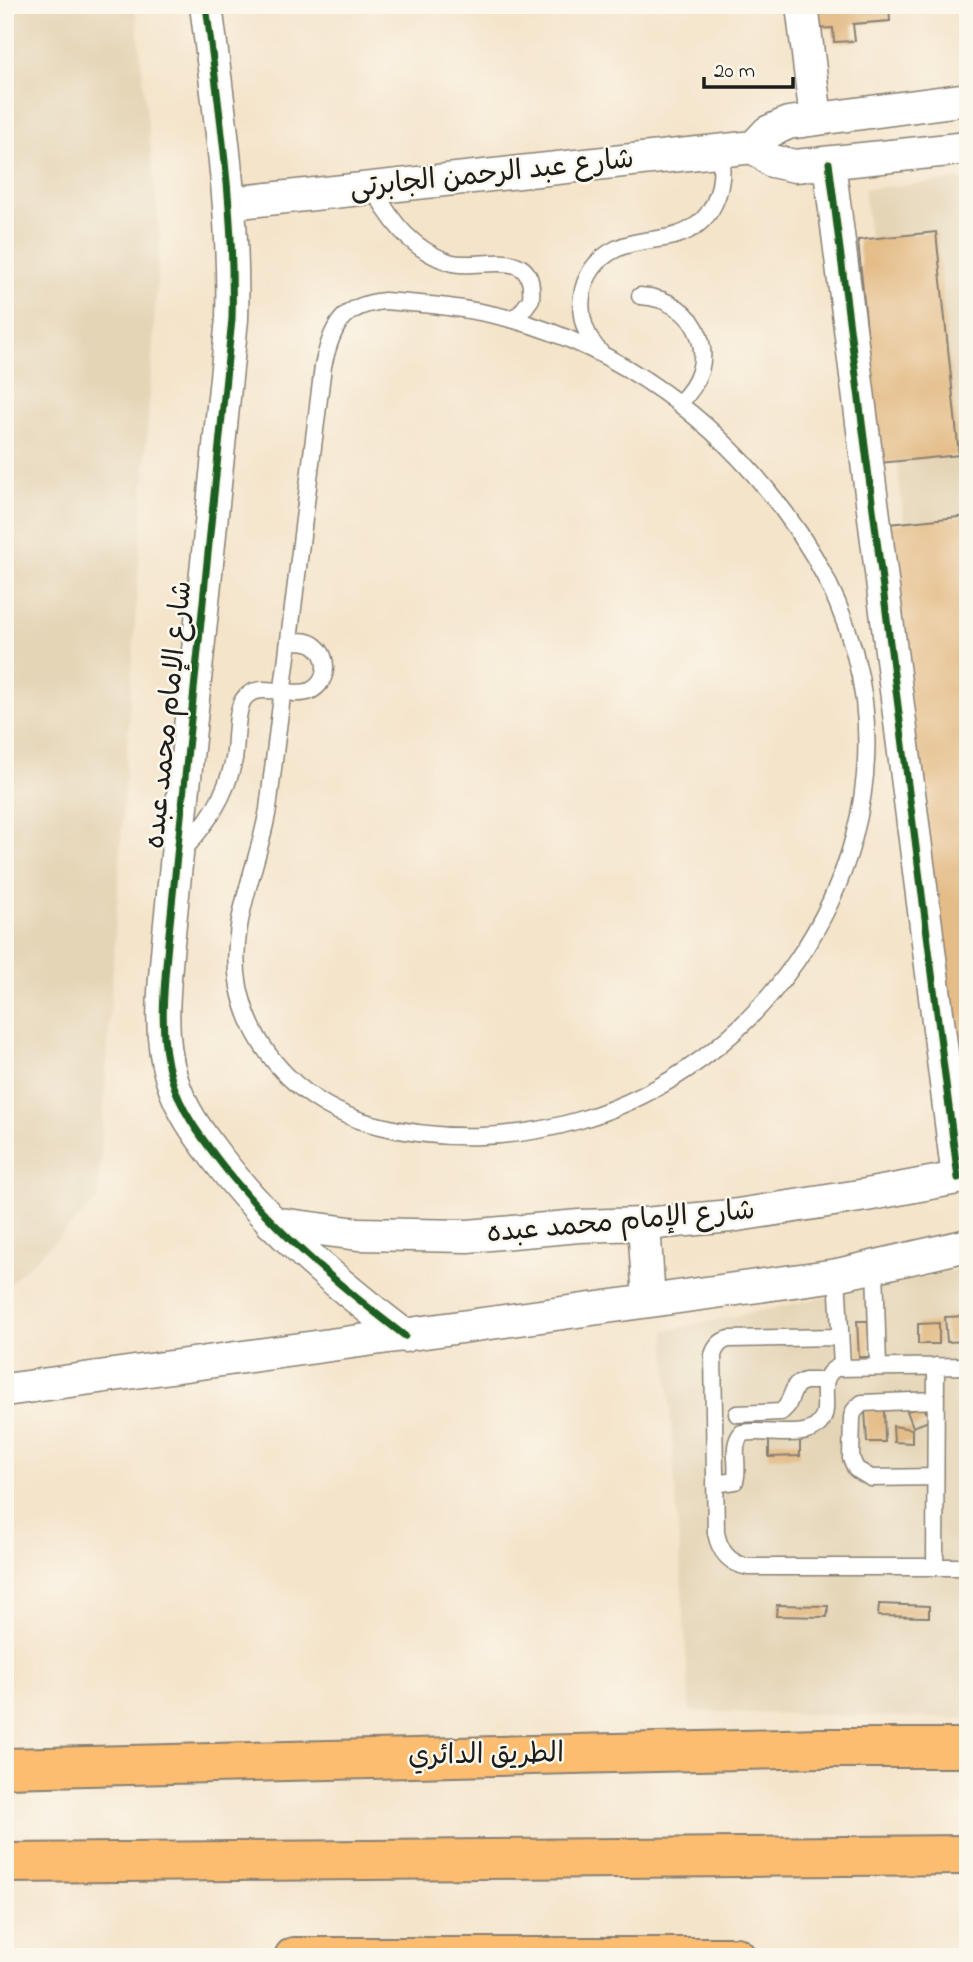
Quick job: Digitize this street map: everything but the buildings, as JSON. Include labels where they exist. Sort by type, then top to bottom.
[{"type":"highway","name":"الطريق الدائري","points":[[5,1768],[821,1748],[968,1748]]},
{"type":"highway","points":[[5,1863],[968,1855]]},
{"type":"highway","points":[[294,1957],[736,1957]]},
{"type":"street","name":"شارع الإمام محمد عبده","points":[[206,5],[230,203],[233,281],[231,332],[164,988],[164,1034],[172,1080],[188,1120],[225,1169],[272,1223],[356,1298],[405,1336]]},
{"type":"street","points":[[802,5],[816,118]]},
{"type":"street","points":[[968,99],[816,118],[778,126],[768,132],[754,148],[772,161],[794,166],[968,148]]},
{"type":"street","name":"شارع عبد الرحمن الجابرتى","points":[[230,203],[754,148]]},
{"type":"street","points":[[829,163],[963,1177]]},
{"type":"street","name":"شارع الإمام محمد عبده","points":[[272,1223],[358,1234],[468,1237],[579,1226],[644,1224],[731,1216],[963,1177]]},
{"type":"street","points":[[644,1224],[649,1300]]},
{"type":"street","points":[[5,1390],[837,1275],[968,1245]]},
{"type":"lane","points":[[605,357],[587,335],[582,322],[581,294],[586,281],[602,258],[613,250],[626,244],[687,232],[699,224],[717,201],[721,188],[723,173],[720,151]]},
{"type":"lane","points":[[374,188],[399,228],[437,257],[455,264],[506,262],[516,264],[524,270],[530,279],[531,299],[527,307],[510,319]]},
{"type":"lane","points":[[640,296],[653,297],[676,306],[686,314],[699,335],[702,348],[700,373],[688,395],[679,403]]},
{"type":"lane","points":[[385,301],[448,307],[510,319],[559,336],[605,357],[679,403],[712,430],[762,483],[805,540],[838,601],[855,657],[864,703],[866,738],[860,808],[845,864],[828,907],[799,958],[748,1021],[695,1065],[632,1101],[564,1125],[493,1136],[421,1133],[350,1118],[306,1093],[287,1076],[257,1035],[246,1012],[236,962],[241,911],[266,822],[323,366],[330,338],[336,325],[346,314],[358,307],[385,301]]},
{"type":"lane","points":[[177,858],[205,825],[224,793],[234,757],[243,701],[257,692],[310,691],[318,686],[325,670],[325,661],[315,646],[307,642],[289,641]]},
{"type":"lane","points":[[875,1266],[878,1367]]},
{"type":"lane","points":[[837,1275],[842,1367]]},
{"type":"lane","points":[[841,1337],[729,1339],[719,1344],[713,1354],[718,1543],[723,1552],[739,1565],[748,1567],[968,1567]]},
{"type":"lane","points":[[935,1567],[936,1366]]},
{"type":"lane","points":[[715,1484],[735,1481],[735,1444],[742,1433],[805,1432],[818,1426],[825,1415],[825,1381],[831,1371],[842,1367],[968,1366]]},
{"type":"lane","points":[[737,1414],[778,1413],[787,1406],[796,1385],[805,1381],[825,1381]]},
{"type":"lane","points":[[935,1477],[871,1478],[856,1469],[851,1452],[852,1417],[862,1403],[936,1400]]},
{"type":"shaded area","points":[[5,5],[135,5],[160,235],[98,1200],[5,1288]]},
{"type":"shaded area","points":[[968,179],[968,1050],[864,189]]},
{"type":"shaded area","points":[[968,1267],[968,1719],[690,1711],[665,1331]]},
{"type":"cycle path","points":[[206,5],[229,201],[232,319],[168,943],[163,1012],[165,1046],[172,1080],[185,1111],[237,1184],[305,1253],[405,1336]]},
{"type":"cycle path","points":[[829,163],[958,1178]]}]
